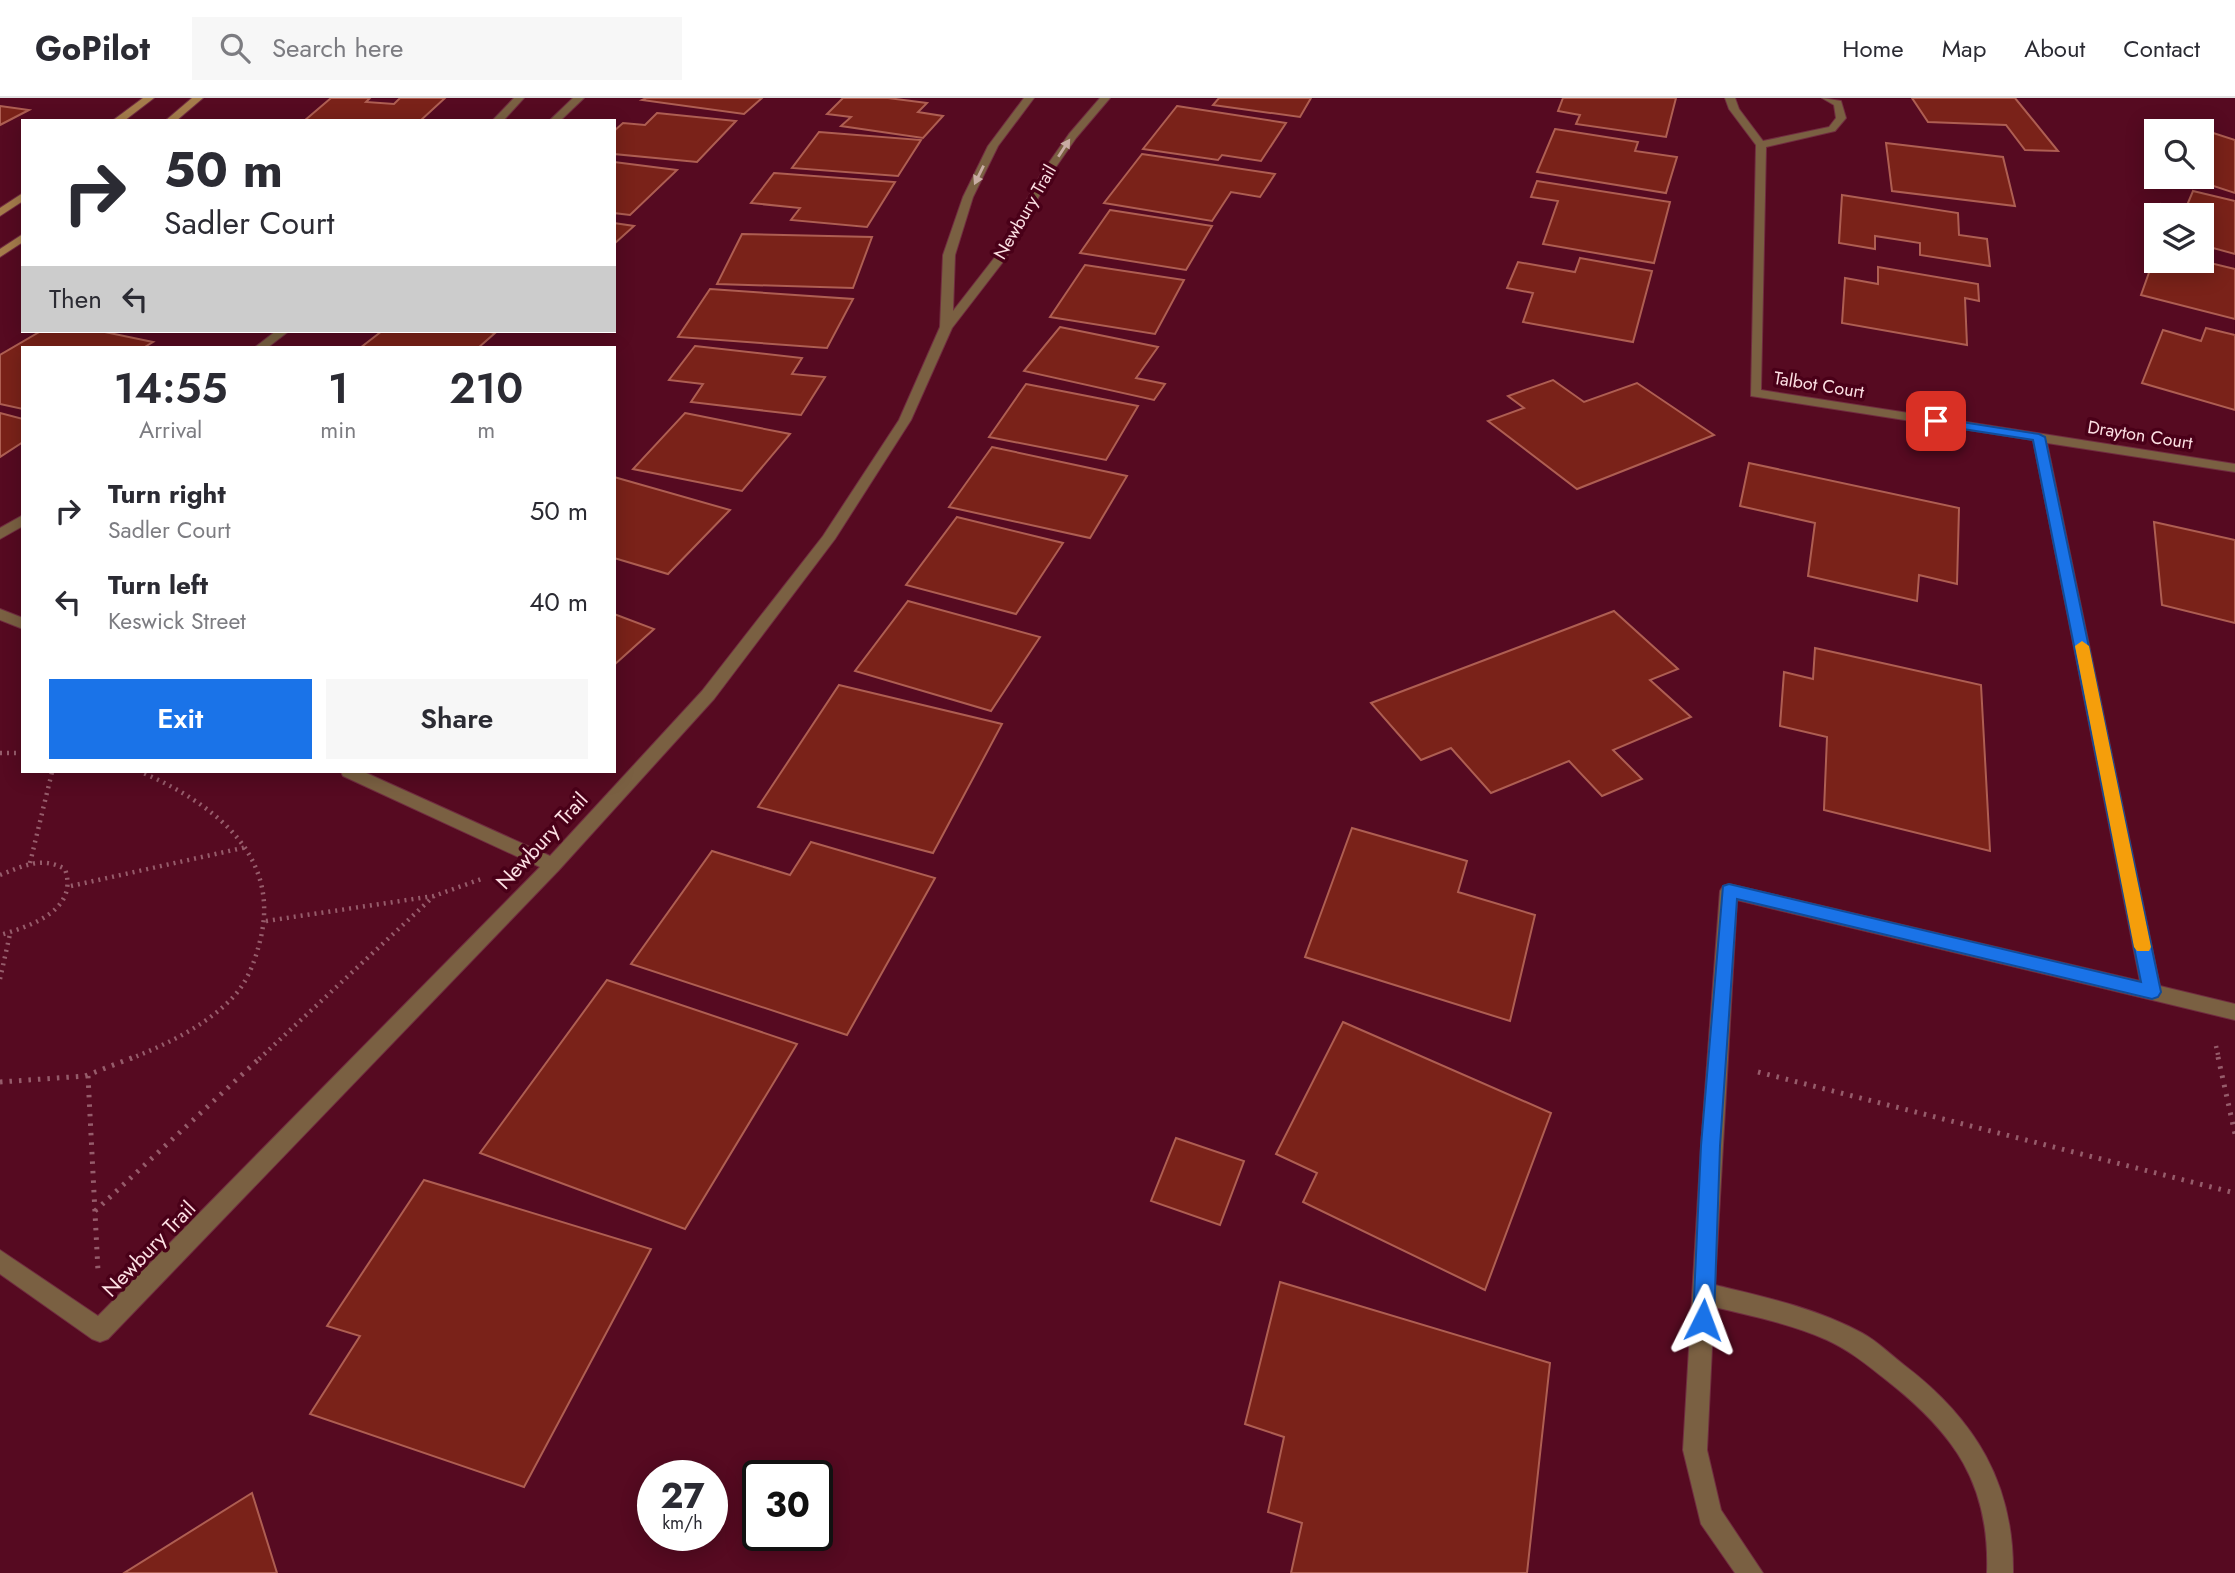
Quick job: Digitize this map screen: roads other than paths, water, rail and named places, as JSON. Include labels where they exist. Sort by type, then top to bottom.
[{"type":"street","points":[[120,119],[149,98]]},
{"type":"street","points":[[172,119],[198,98]]},
{"type":"street","points":[[499,119],[519,98]]},
{"type":"street","points":[[556,119],[579,98]]},
{"type":"street","name":"Newbury Trail","points":[[946,327],[949,255],[968,197],[993,146],[1029,98]]},
{"type":"street","name":"Newbury Trail","points":[[0,1261],[100,1331],[708,695],[828,540],[905,420],[946,327],[1000,258],[1046,174],[1072,135],[1105,98]]},
{"type":"street","points":[[1730,98],[1734,109],[1761,145],[1832,129],[1842,118],[1838,103],[1827,98]]},
{"type":"street","name":"Talbot Court","points":[[1761,145],[1755,393],[2039,437]]},
{"type":"street","points":[[0,213],[21,197]]},
{"type":"street","points":[[0,254],[21,238]]},
{"type":"street","points":[[263,346],[280,333]]},
{"type":"street","points":[[2039,437],[2152,992]]},
{"type":"street","name":"Drayton Court","points":[[2039,437],[2235,468]]},
{"type":"street","points":[[0,534],[21,520]]},
{"type":"street","points":[[0,614],[21,623]]},
{"type":"street","points":[[351,773],[546,862]]},
{"type":"street","points":[[1750,1573],[1710,1515],[1695,1450],[1729,891],[2235,1012]]},
{"type":"street","points":[[1705,1294],[1801,1318],[1853,1340],[1919,1388],[1959,1433],[1989,1482],[2003,1548],[2000,1573]]}]
